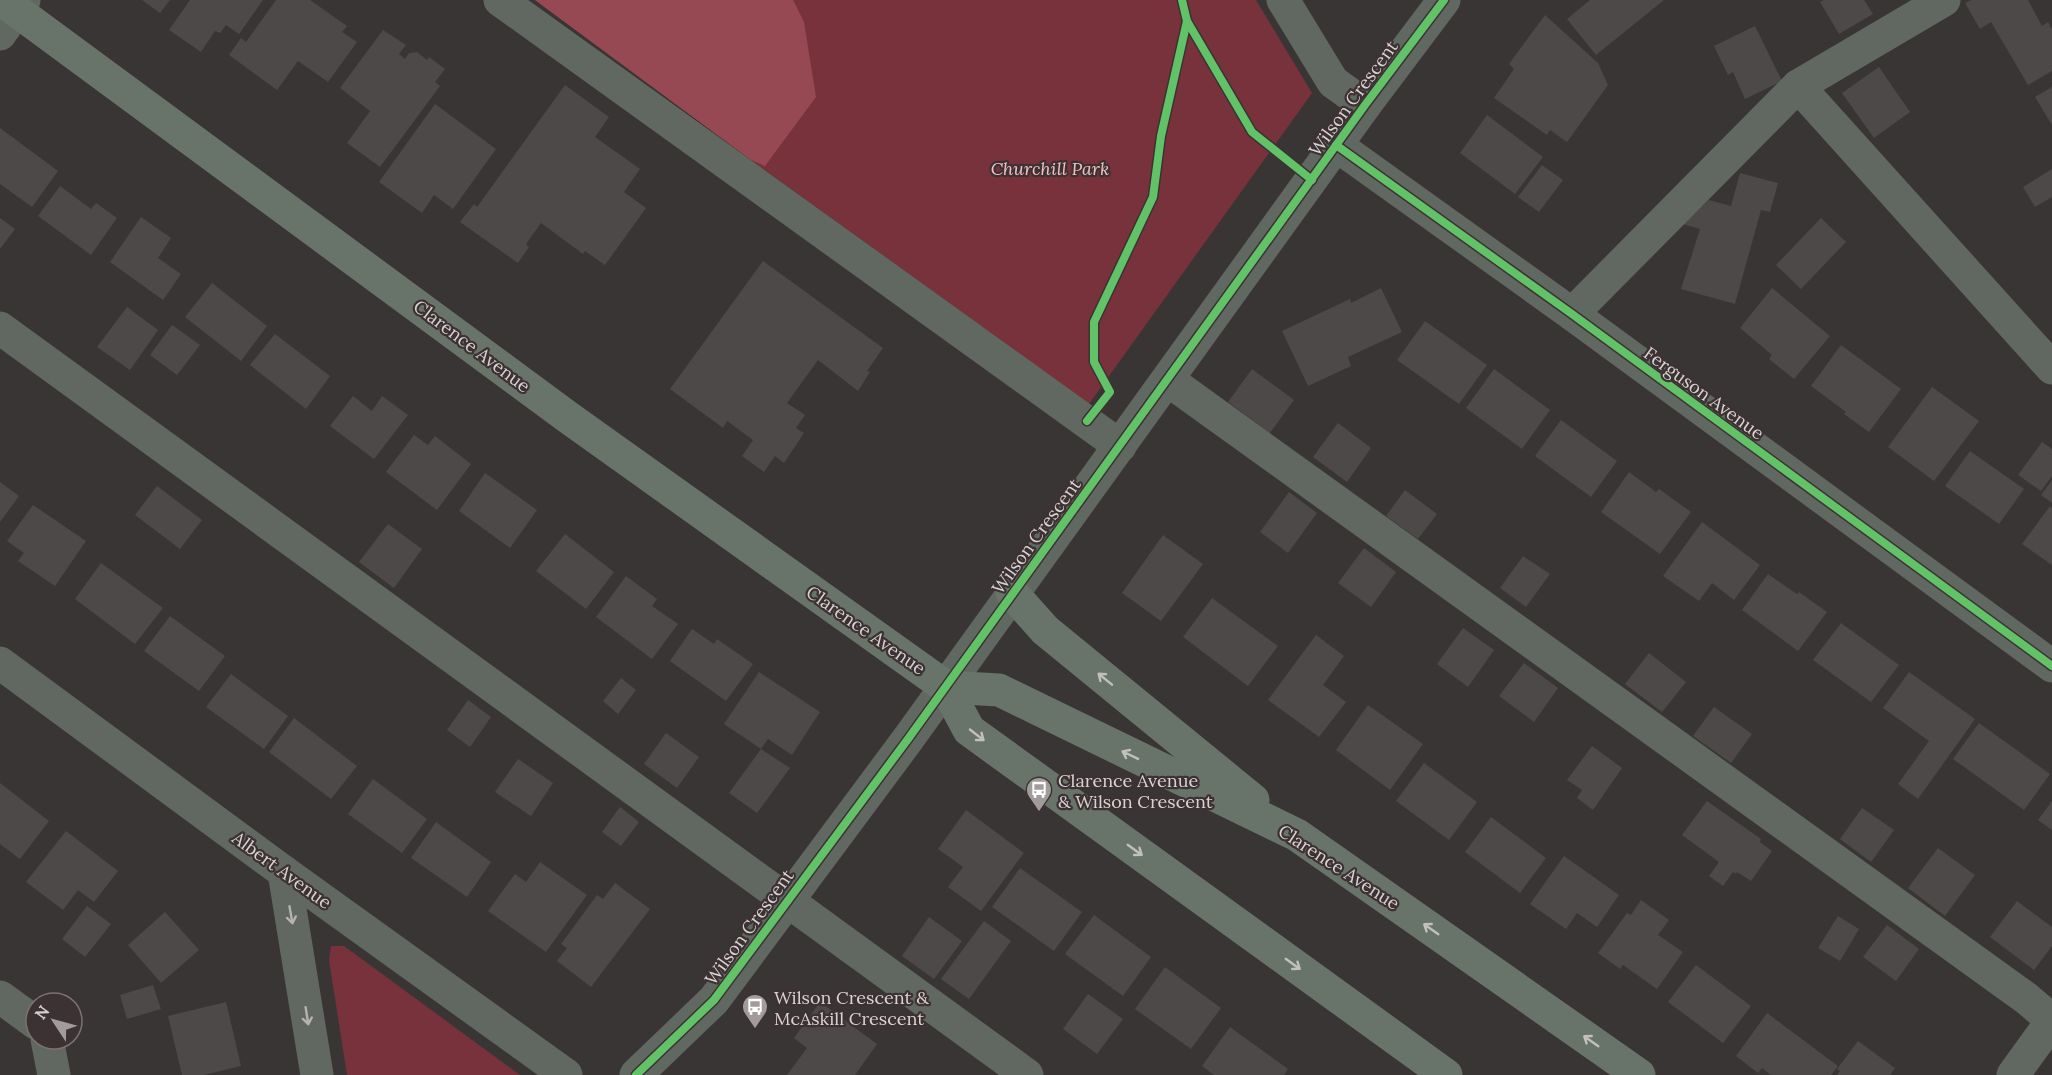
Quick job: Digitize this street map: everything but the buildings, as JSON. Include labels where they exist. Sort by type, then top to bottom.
[{"type":"main road","name":"Clarence Avenue","points":[[11,11],[569,418],[946,687],[969,730],[1446,1075]]},
{"type":"main road","points":[[1012,593],[1045,630],[1296,835]]},
{"type":"main road","name":"Clarence Avenue","points":[[946,687],[999,690],[1296,835],[1639,1075]]},
{"type":"street","points":[[500,0],[1120,446]]},
{"type":"street","points":[[1283,0],[1333,82],[1365,105]]},
{"type":"street","name":"Wilson Crescent","points":[[636,1075],[714,1000],[946,687],[1336,145],[1444,0]]},
{"type":"street","points":[[1572,314],[1798,86],[1944,0]]},
{"type":"street","points":[[1798,86],[2052,368]]},
{"type":"street","name":"Ferguson Avenue","points":[[1336,145],[1572,314],[2052,666]]},
{"type":"street","points":[[0,328],[1027,1075]]},
{"type":"street","points":[[1168,380],[1997,977],[2052,1021],[2013,1075]]},
{"type":"street","name":"Albert Avenue","points":[[0,663],[284,872],[566,1075]]},
{"type":"street","points":[[284,872],[316,1075]]},
{"type":"street","points":[[0,997],[24,1014]]},
{"type":"street","points":[[49,1051],[54,1075]]},
{"type":"green space","name":"Churchill Park","points":[[535,0],[1256,0],[1312,93],[1089,404],[751,160]]},
{"type":"green space","points":[[331,946],[344,946],[520,1075],[347,1075],[329,960]]},
{"type":"shaded area","points":[[535,0],[793,0],[804,22],[816,97],[765,166],[751,160]]},
{"type":"cycle path","points":[[1087,421],[1110,392],[1094,362],[1094,322],[1153,197],[1161,136],[1187,21],[1182,0]]},
{"type":"cycle path","points":[[636,1075],[714,1000],[908,739],[1365,105],[1444,0]]},
{"type":"cycle path","points":[[1187,21],[1252,132],[1312,180]]},
{"type":"cycle path","points":[[1336,145],[1572,314],[2052,666]]},
{"type":"place","name":"Clarence Avenue & Wilson Crescent","points":[[1039,813]]},
{"type":"place","name":"Wilson Crescent & McAskill Crescent","points":[[755,1030]]}]
